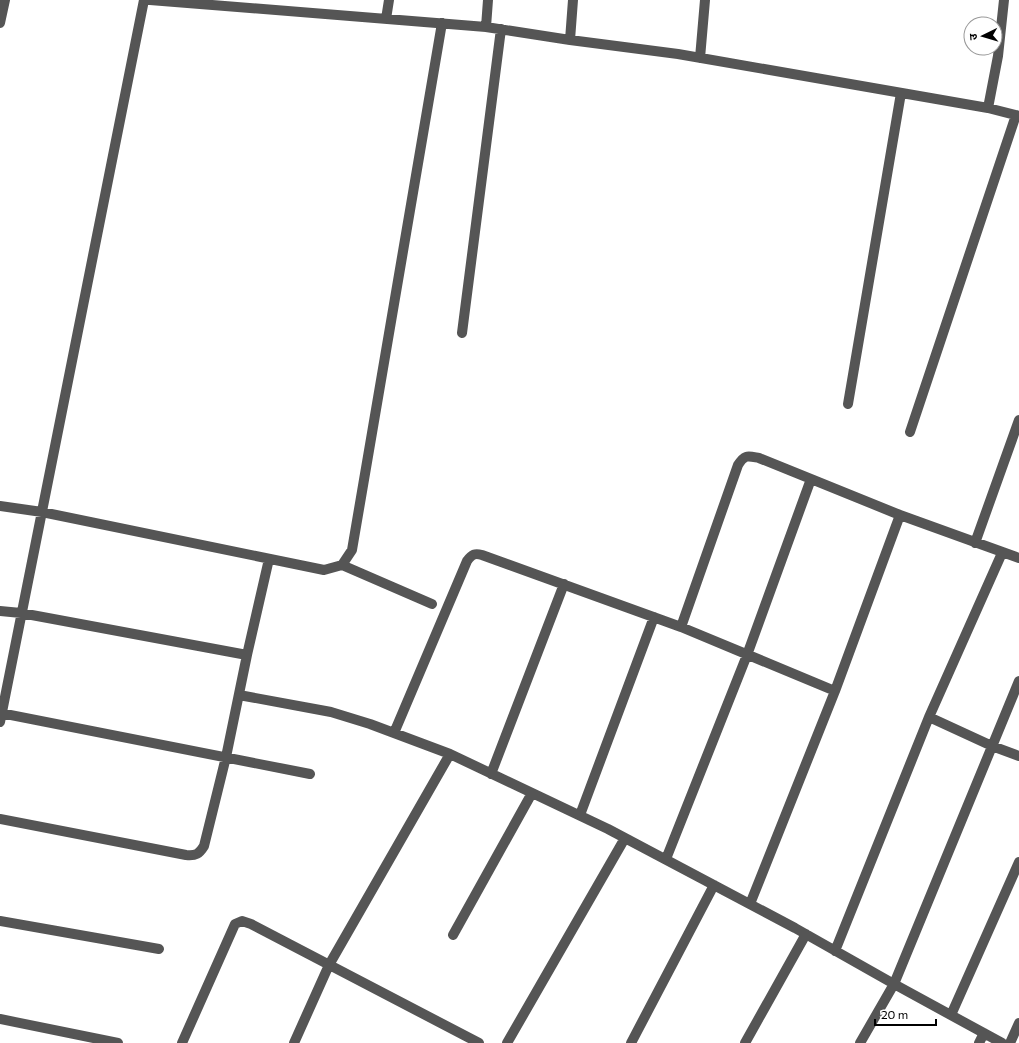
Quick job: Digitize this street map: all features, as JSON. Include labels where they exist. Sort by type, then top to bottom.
[{"type":"street","points":[[0,23],[5,0]]},
{"type":"street","points":[[144,0],[1,716],[226,757],[310,774]]},
{"type":"street","points":[[150,0],[486,27],[700,58],[988,108],[1018,115],[910,432]]},
{"type":"street","points":[[386,19],[389,0]]},
{"type":"street","points":[[486,27],[488,0]]},
{"type":"street","points":[[570,40],[573,0]]},
{"type":"street","points":[[700,58],[705,0]]},
{"type":"street","points":[[988,108],[998,56],[1004,0]]},
{"type":"street","points":[[342,565],[352,550],[442,23]]},
{"type":"street","points":[[462,333],[501,29]]},
{"type":"street","points":[[848,404],[901,93]]},
{"type":"street","points":[[975,543],[1019,420]]},
{"type":"street","points":[[681,627],[738,465],[742,458],[748,456],[759,458],[900,515],[1019,558]]},
{"type":"street","points":[[666,859],[747,654],[811,479]]},
{"type":"street","points":[[0,506],[42,512],[324,570],[342,565],[432,604]]},
{"type":"street","points":[[750,904],[835,691],[900,515]]},
{"type":"street","points":[[394,733],[467,561],[476,553],[681,627],[835,691]]},
{"type":"street","points":[[835,951],[929,717],[1002,553]]},
{"type":"street","points":[[0,819],[186,855],[194,856],[200,852],[204,846],[226,757],[247,655],[270,559]]},
{"type":"street","points":[[492,774],[564,584]]},
{"type":"street","points":[[0,611],[22,613],[247,655]]},
{"type":"street","points":[[580,815],[654,617]]},
{"type":"street","points":[[860,1043],[894,984],[1019,681]]},
{"type":"street","points":[[239,695],[331,712],[450,754],[580,815],[666,859],[806,934],[1002,1043]]},
{"type":"street","points":[[929,717],[992,746],[1019,756]]},
{"type":"street","points":[[294,1043],[329,965],[450,754]]},
{"type":"street","points":[[453,935],[532,793]]},
{"type":"street","points":[[507,1043],[625,838]]},
{"type":"street","points":[[951,1014],[1019,862]]},
{"type":"street","points":[[631,1043],[714,885]]},
{"type":"street","points":[[0,921],[159,949]]},
{"type":"street","points":[[182,1043],[235,924],[242,921],[251,924],[479,1043]]},
{"type":"street","points":[[745,1043],[806,934]]},
{"type":"street","points":[[0,1019],[118,1043]]},
{"type":"street","points":[[1010,1043],[1019,1023]]},
{"type":"street","points":[[979,1043],[984,1033]]}]
